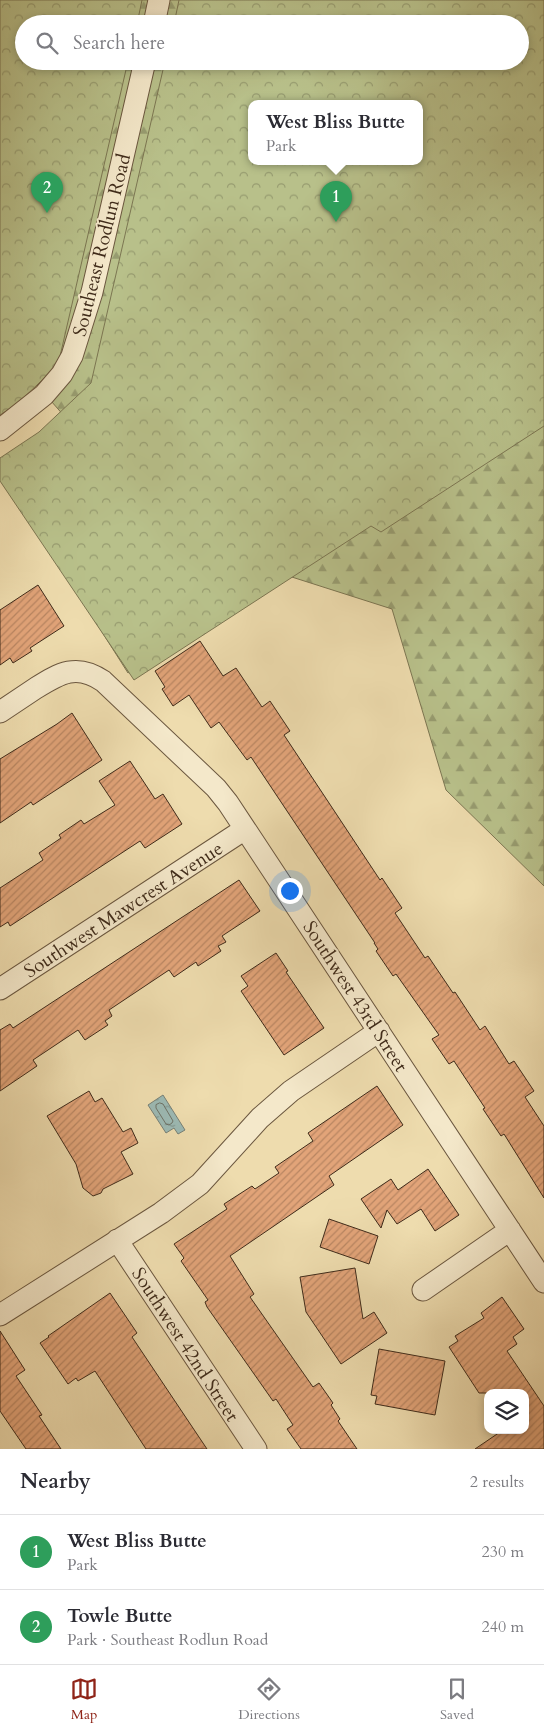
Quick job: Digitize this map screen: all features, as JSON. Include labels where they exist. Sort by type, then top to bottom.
[{"type":"street","points":[[156,15],[159,0]]},
{"type":"street","name":"Southeast Rodlun Road","points":[[0,430],[44,395],[62,374],[72,356],[92,292],[143,70]]},
{"type":"street","name":"Southwest 43rd Street","points":[[0,712],[56,676],[66,672],[79,671],[90,674],[103,681],[216,788],[544,1282]]},
{"type":"street","name":"Southwest Mawcrest Avenue","points":[[0,989],[245,829]]},
{"type":"street","points":[[0,1315],[161,1213],[200,1184],[260,1118],[290,1090],[379,1031]]},
{"type":"street","points":[[423,1290],[510,1230]]},
{"type":"street","name":"Southwest 42nd Street","points":[[117,1240],[256,1449]]},
{"type":"green space","points":[[0,0],[544,0],[544,886],[446,790],[392,609],[273,571],[128,673],[0,471],[73,426],[0,343]]},
{"type":"green space","points":[[0,0],[142,0],[139,15],[15,15],[15,70],[126,70],[58,365],[17,404],[0,415]]},
{"type":"green space","points":[[179,0],[544,0],[544,426],[381,532],[371,526],[134,680],[0,481],[0,458],[39,432],[91,383],[163,70],[529,70],[529,15],[176,15]]},
{"type":"water","points":[[163,1095],[185,1130],[178,1134],[174,1128],[166,1133],[148,1105]]},
{"type":"building","points":[[38,585],[64,626],[30,648],[32,651],[13,663],[10,658],[0,665],[0,610]]},
{"type":"building","points":[[200,641],[223,676],[236,668],[262,707],[270,701],[290,731],[284,735],[380,880],[382,878],[402,908],[395,913],[425,958],[428,956],[480,1030],[485,1026],[509,1064],[514,1061],[534,1091],[525,1097],[544,1126],[544,1198],[504,1134],[501,1136],[483,1109],[485,1108],[454,1061],[449,1064],[432,1039],[439,1035],[396,974],[393,976],[376,951],[378,949],[375,943],[251,757],[247,760],[219,722],[211,728],[189,695],[173,706],[162,689],[165,687],[155,671]]},
{"type":"building","points":[[72,713],[102,760],[33,805],[31,802],[0,823],[0,759]]},
{"type":"building","points":[[130,761],[155,799],[163,794],[182,824],[145,848],[140,841],[10,926],[8,922],[0,927],[0,888],[43,860],[39,853],[61,838],[59,835],[81,820],[84,824],[115,805],[99,781]]},
{"type":"building","points":[[239,880],[260,911],[222,936],[226,942],[218,946],[221,951],[198,966],[196,962],[174,977],[169,970],[109,1010],[112,1016],[105,1021],[108,1025],[85,1040],[78,1030],[33,1060],[37,1066],[0,1091],[0,1030],[10,1024],[13,1028]]},
{"type":"building","points":[[276,953],[288,971],[286,972],[324,1028],[284,1055],[241,991],[248,986],[241,976]]},
{"type":"building","points":[[377,1086],[403,1125],[329,1176],[334,1185],[230,1256],[254,1294],[250,1297],[313,1387],[319,1383],[333,1403],[331,1405],[340,1419],[338,1421],[357,1449],[301,1449],[287,1429],[293,1425],[276,1399],[273,1401],[207,1307],[205,1302],[208,1300],[181,1261],[184,1258],[174,1244],[227,1209],[224,1204],[252,1186],[255,1189],[279,1173],[275,1167],[313,1141],[308,1133]]},
{"type":"building","points":[[89,1091],[95,1102],[102,1098],[123,1132],[131,1128],[138,1143],[121,1152],[133,1174],[93,1196],[83,1188],[76,1164],[47,1116]]},
{"type":"building","points":[[428,1169],[459,1215],[435,1231],[421,1209],[397,1224],[387,1210],[381,1228],[361,1199],[391,1179],[398,1190]]},
{"type":"building","points":[[329,1219],[378,1236],[369,1264],[320,1247]]},
{"type":"building","points":[[355,1268],[363,1319],[374,1312],[387,1333],[341,1364],[306,1312],[300,1277]]},
{"type":"building","points":[[110,1293],[137,1333],[132,1337],[207,1449],[146,1449],[95,1371],[78,1381],[76,1378],[68,1384],[40,1343]]},
{"type":"building","points":[[502,1297],[524,1329],[513,1337],[517,1344],[507,1351],[544,1406],[544,1449],[475,1449],[497,1434],[529,1434],[529,1389],[484,1389],[484,1393],[479,1393],[449,1347],[458,1341],[455,1336],[484,1318],[481,1313]]},
{"type":"building","points":[[0,1331],[25,1370],[16,1376],[42,1415],[39,1416],[61,1449],[26,1449],[0,1411]]},
{"type":"building","points":[[379,1349],[445,1361],[435,1415],[375,1404],[377,1396],[371,1395]]},
{"type":"place","name":"Towle Butte","points":[[47,213]]},
{"type":"place","name":"West Bliss Butte","points":[[336,222]]}]
